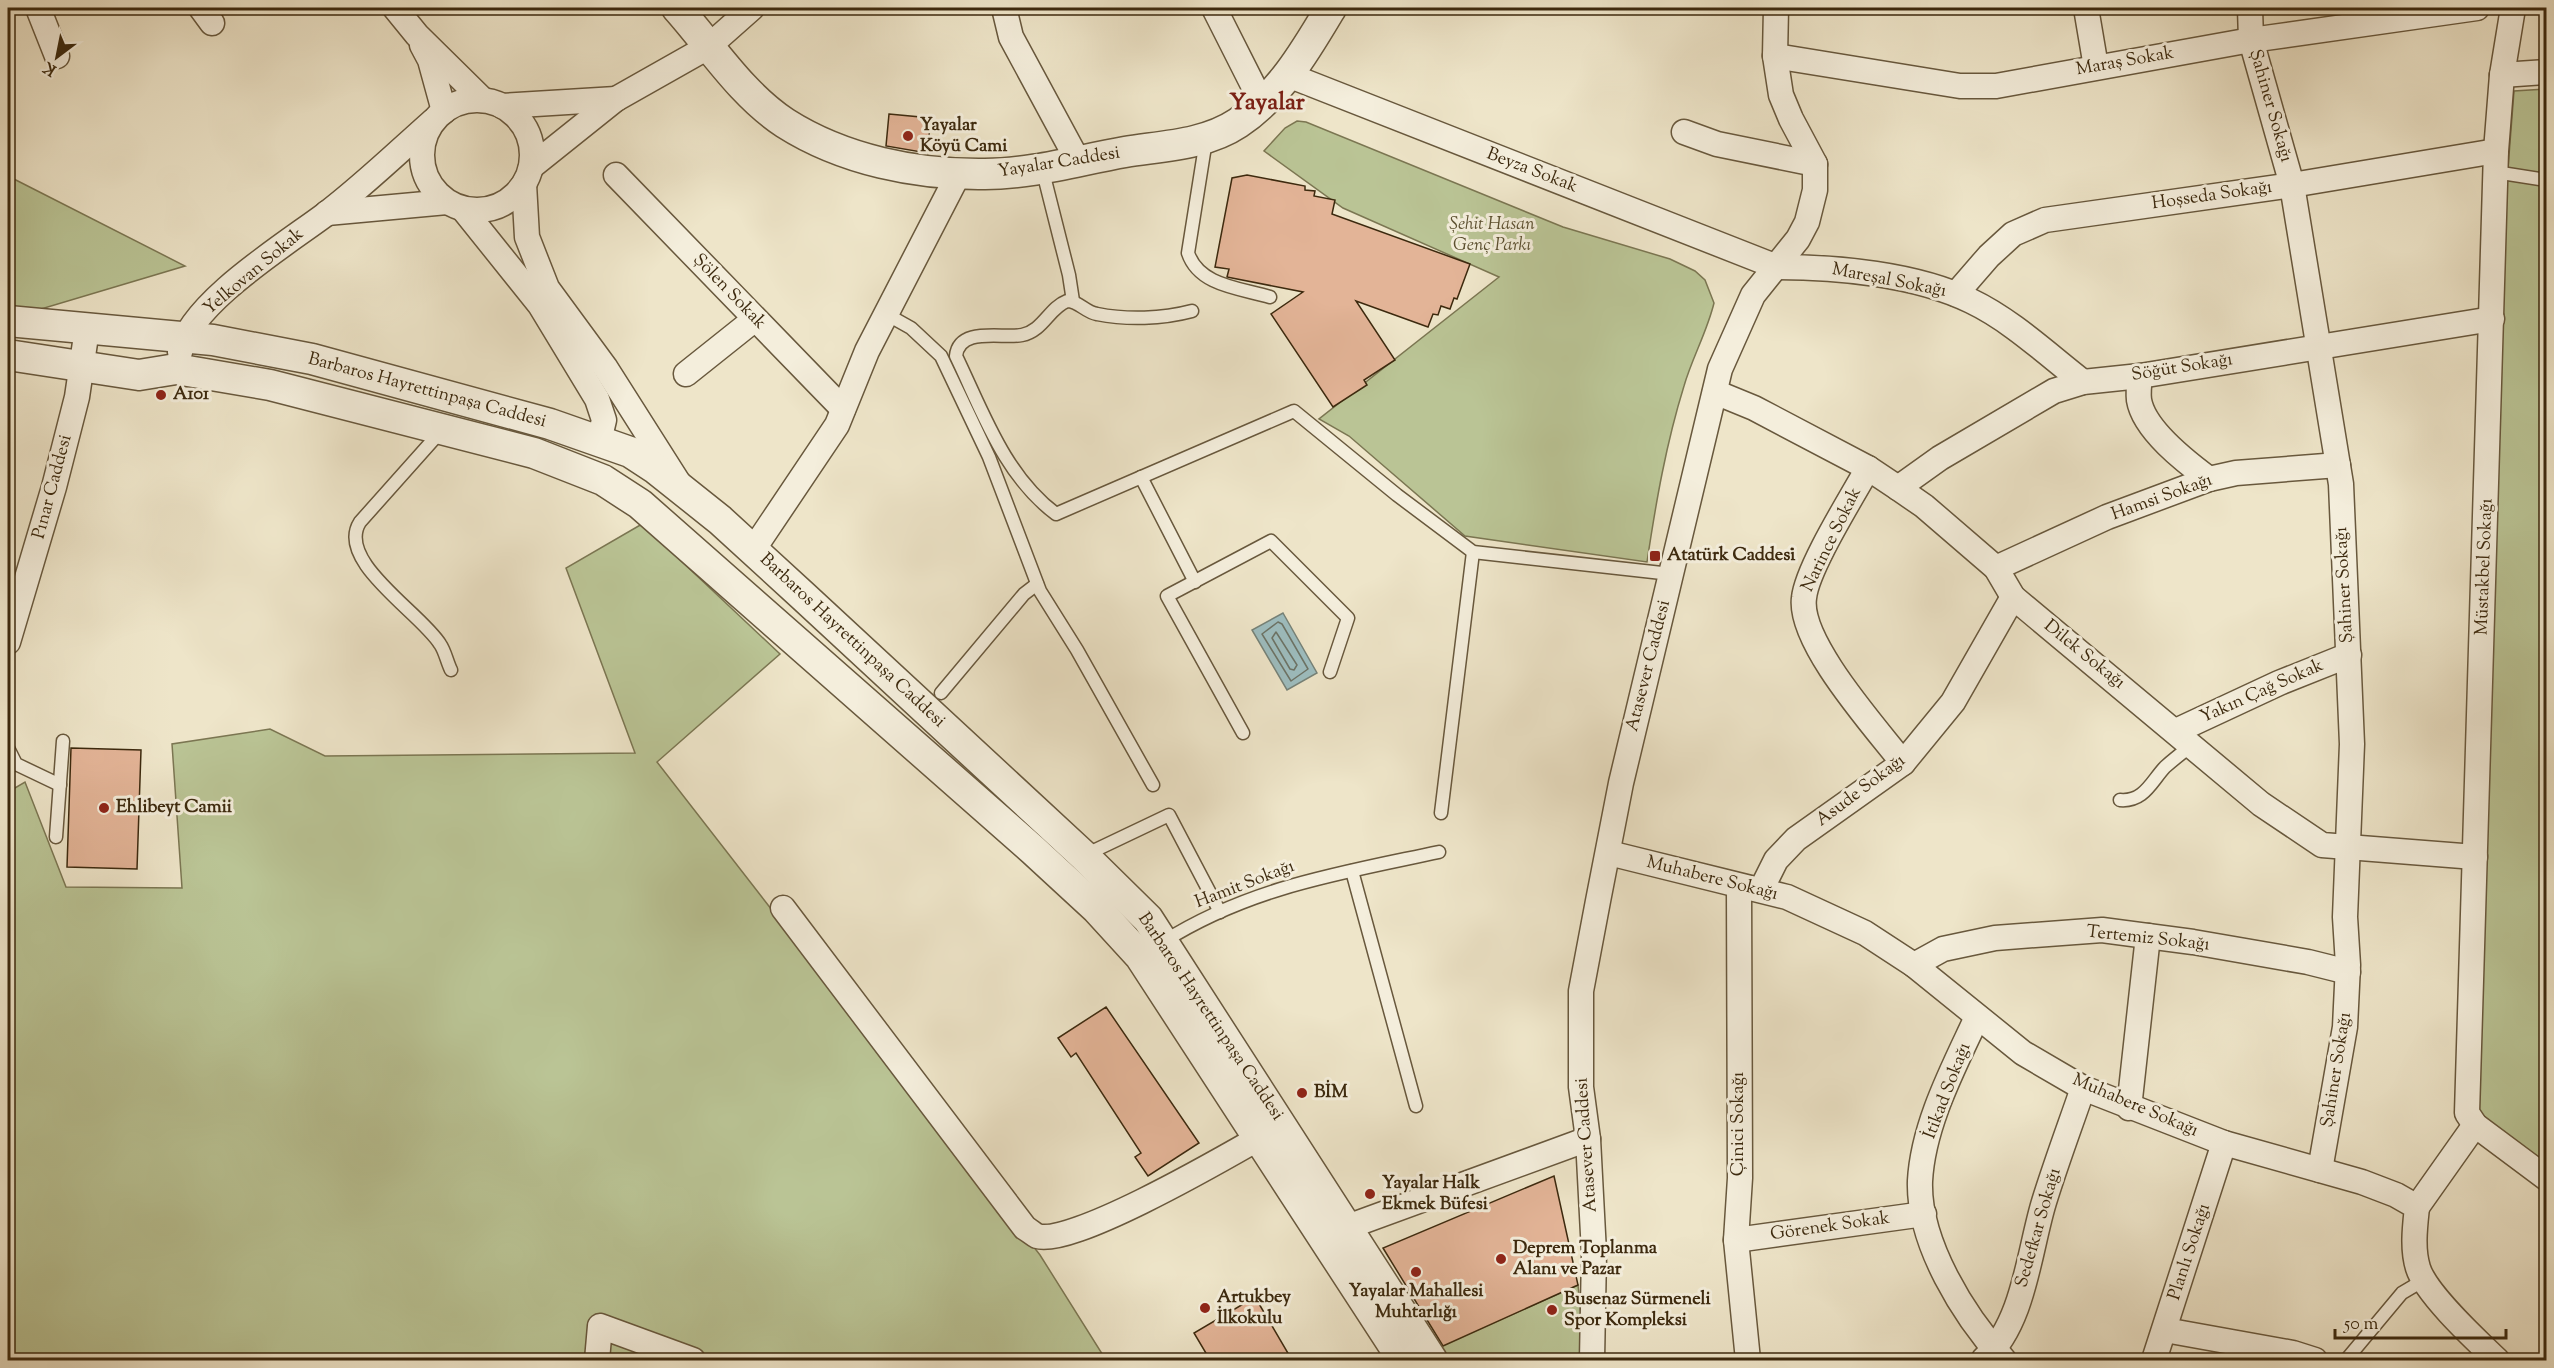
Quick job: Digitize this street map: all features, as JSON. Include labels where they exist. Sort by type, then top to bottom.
[{"type":"street","points":[[38,8],[57,56]]},
{"type":"street","points":[[395,8],[417,34],[492,103],[516,117],[526,132],[531,149],[527,175],[527,237],[547,288],[605,367],[681,488]]},
{"type":"street","name":"Yayalar Caddesi","points":[[676,8],[755,98],[785,123],[829,145],[901,167],[987,174],[1206,139],[1238,123],[1262,103],[1288,75],[1331,8]]},
{"type":"street","points":[[327,213],[455,205],[481,210],[498,206],[512,197],[527,175],[616,99],[708,47],[752,8]]},
{"type":"street","points":[[1004,8],[1011,37],[1078,161]]},
{"type":"street","points":[[1214,8],[1262,103]]},
{"type":"street","name":"Atasever Caddesi","points":[[1592,1360],[1594,1253],[1588,1139],[1581,1087],[1581,992],[1621,783],[1720,369],[1734,333],[1753,295],[1777,267],[1807,222],[1815,190],[1815,164],[1785,103],[1774,56],[1776,8]]},
{"type":"street","points":[[2086,8],[2096,67]]},
{"type":"street","name":"Şahiner Sokağı","points":[[2250,8],[2252,40],[2292,185],[2338,465],[2352,744],[2345,917],[2348,972],[2346,1027],[2320,1170]]},
{"type":"street","name":"Maraş Sokak","points":[[1774,56],[1960,86],[1996,86],[2252,40],[2476,8]]},
{"type":"street","name":"Müstakbel Sokağı","points":[[2475,1125],[2467,1113],[2495,161],[2502,75],[2513,8]]},
{"type":"street","points":[[417,34],[430,60],[439,116]]},
{"type":"street","points":[[2502,75],[2547,72]]},
{"type":"street","name":"Beyza Sokak","points":[[1288,75],[1777,267]]},
{"type":"street","points":[[599,441],[604,420],[597,399],[540,305],[455,205],[433,189],[424,174],[421,155],[424,137],[439,116],[465,101],[492,103],[616,99]]},
{"type":"street","name":"Yelkovan Sokak","points":[[183,337],[230,287],[282,245],[327,213],[439,116]]},
{"type":"street","points":[[1683,132],[1717,144],[1815,164]]},
{"type":"street","name":"Hoşseda Sokağı","points":[[1956,294],[1989,256],[2013,234],[2045,220],[2292,185],[2495,161]]},
{"type":"street","points":[[753,550],[837,425],[867,351],[959,173]]},
{"type":"street","name":"Şölen Sokak","points":[[616,176],[843,409]]},
{"type":"street","name":"Mareşal Sokağı","points":[[1777,267],[1851,270],[1956,294],[2021,333],[2083,382]]},
{"type":"street","points":[[687,374],[755,319]]},
{"type":"street","name":"Söğüt Sokağı","points":[[1898,488],[1940,458],[2029,403],[2083,382],[2140,376],[2492,319]]},
{"type":"street","name":"Barbaros Hayrettinpaşa Caddesi","points":[[8,321],[183,337],[255,347],[361,370],[550,424],[599,441],[630,453],[681,488],[753,550],[1084,856],[1148,920],[1152,949],[1259,1138],[1335,1231],[1432,1360]]},
{"type":"street","name":"Pınar Caddesi","points":[[8,642],[54,487],[82,368],[87,329]]},
{"type":"street","points":[[176,369],[183,337]]},
{"type":"street","name":"Barbaros Hayrettinpaşa Caddesi","points":[[8,355],[139,375],[176,369],[270,385],[534,453],[603,480],[640,504],[999,819],[1097,909],[1152,949],[1335,1231],[1403,1360]]},
{"type":"street","points":[[2140,376],[2139,401],[2151,424],[2181,458],[2209,478]]},
{"type":"street","name":"Dilek Sokağı","points":[[1715,392],[1754,408],[1869,468],[1924,506],[1996,568],[2013,597],[2261,804],[2322,845],[2475,857]]},
{"type":"street","name":"Hamsi Sokağı","points":[[1996,568],[2107,517],[2209,478],[2236,473],[2338,465]]},
{"type":"street","name":"Narince Sokak","points":[[1869,468],[1813,571],[1804,596],[1803,611],[1823,658],[1903,764]]},
{"type":"street","name":"Asude Sokağı","points":[[1750,889],[1796,839],[1903,764],[1953,702],[2013,597]]},
{"type":"street","name":"Yakın Çağ Sokak","points":[[2184,738],[2279,683],[2349,655]]},
{"type":"street","name":"Muhabere Sokağı","points":[[1609,853],[1787,897],[1865,933],[1914,965],[2023,1053],[2083,1088],[2129,1108],[2224,1143],[2388,1192],[2417,1207]]},
{"type":"street","name":"Çinici Sokağı","points":[[1748,1360],[1736,1240],[1750,889]]},
{"type":"street","points":[[783,908],[1025,1228],[1038,1236],[1062,1234],[1108,1216],[1179,1184],[1259,1138]]},
{"type":"street","name":"Tertemiz Sokağı","points":[[1914,965],[1943,949],[1995,938],[2102,930],[2308,962],[2348,972]]},
{"type":"street","points":[[2129,1108],[2148,936]]},
{"type":"street","name":"İtikad Sokağı","points":[[1977,1017],[1931,1126],[1920,1181],[1924,1214],[1939,1261],[1957,1300],[1994,1357]]},
{"type":"street","name":"Sedefkar Sokağı","points":[[1994,1357],[2010,1327],[2044,1202],[2083,1088]]},
{"type":"street","points":[[2497,1360],[2430,1291],[2417,1267],[2415,1235],[2417,1207],[2475,1125],[2547,1178]]},
{"type":"street","points":[[1335,1231],[1588,1139]]},
{"type":"street","name":"Planlı Sokağı","points":[[2154,1360],[2224,1143]]},
{"type":"street","name":"Görenek Sokak","points":[[1736,1240],[1924,1214]]},
{"type":"street","points":[[597,1360],[600,1326],[693,1360]]},
{"type":"street","points":[[2164,1330],[2293,1353],[2315,1360]]},
{"type":"lane","points":[[1206,139],[1188,253],[1191,262],[1210,279],[1270,297]]},
{"type":"lane","points":[[2495,161],[2547,180]]},
{"type":"lane","points":[[1042,167],[1069,274],[1073,301],[1088,311],[1101,315],[1164,317],[1192,311]]},
{"type":"lane","points":[[1073,301],[1060,305],[1030,333],[968,339],[959,346],[956,356],[1012,469],[1035,498],[1056,514],[1294,411],[1397,495],[1473,552],[1671,574]]},
{"type":"lane","points":[[886,314],[923,338],[941,356],[989,457],[1037,584],[1153,785]]},
{"type":"lane","points":[[442,429],[360,522],[354,537],[362,561],[441,644],[451,670]]},
{"type":"lane","points":[[1141,477],[1195,582]]},
{"type":"lane","points":[[1242,733],[1167,596],[1270,541],[1348,618],[1330,672]]},
{"type":"lane","points":[[1441,813],[1473,552]]},
{"type":"lane","points":[[941,693],[1024,594],[1037,584]]},
{"type":"lane","points":[[2120,800],[2131,801],[2146,791],[2184,738]]},
{"type":"lane","points":[[56,837],[63,741]]},
{"type":"lane","points":[[8,748],[16,764],[60,785]]},
{"type":"lane","points":[[1084,856],[1169,815],[1220,912]]},
{"type":"lane","name":"Hamit Sokağı","points":[[1152,949],[1186,928],[1220,912],[1291,884],[1439,852]]},
{"type":"lane","points":[[1352,871],[1416,1106]]},
{"type":"lane","points":[[2346,1360],[2402,1293],[2424,1280]]},
{"type":"green space","points":[[2546,89],[2546,1163],[2477,1112],[2503,233],[2514,91]]},
{"type":"green space","name":"Şehit Hasan Genç Parkı","points":[[1297,121],[1306,122],[1563,227],[1670,259],[1695,271],[1705,280],[1714,303],[1687,376],[1672,430],[1647,562],[1465,536],[1349,436],[1319,419],[1499,277],[1343,208],[1264,151],[1285,128]]},
{"type":"green space","points":[[8,176],[185,266],[31,312],[8,308]]},
{"type":"green space","points":[[642,524],[780,654],[657,762],[1040,1255],[1106,1360],[8,1360],[8,792],[25,782],[66,887],[182,888],[172,744],[270,729],[325,756],[635,753],[566,568]]},
{"type":"green space","name":"Busenaz Sürmeneli Spor Kompleksi","points":[[1578,1285],[1583,1334],[1581,1360],[1446,1360],[1439,1347]]},
{"type":"water","points":[[1283,613],[1317,673],[1287,690],[1252,630]]},
{"type":"building","name":"Yayalar Köyü Cami","points":[[889,114],[931,118],[927,153],[886,146]]},
{"type":"building","points":[[1247,175],[1305,186],[1305,190],[1315,191],[1314,196],[1335,200],[1332,214],[1470,264],[1457,299],[1454,298],[1450,309],[1441,306],[1438,315],[1433,314],[1428,327],[1356,301],[1395,360],[1364,380],[1367,385],[1333,407],[1271,314],[1303,292],[1227,277],[1229,269],[1215,267],[1232,178]]},
{"type":"building","name":"Ehlibeyt Camii","points":[[71,748],[141,750],[137,869],[67,867]]},
{"type":"building","points":[[1106,1007],[1199,1143],[1148,1176],[1135,1157],[1141,1153],[1076,1053],[1071,1057],[1058,1038]]},
{"type":"building","name":"Deprem Toplanma Alanı ve Pazar","points":[[1554,1176],[1578,1285],[1443,1346],[1383,1248]]},
{"type":"building","points":[[1255,1297],[1292,1360],[1210,1360],[1194,1333]]},
{"type":"place","name":"Yayalar Köyü Cami","points":[[908,136]]},
{"type":"place","name":"A101","points":[[161,395]]},
{"type":"place","name":"Atatürk Caddesi̇","points":[[1655,556]]},
{"type":"place","name":"Ehlibeyt Camii","points":[[104,808]]},
{"type":"place","name":"BİM","points":[[1302,1093]]},
{"type":"place","name":"Yayalar Halk Ekmek Büfesi","points":[[1370,1194]]},
{"type":"place","name":"Deprem Toplanma Alanı ve Pazar","points":[[1501,1259]]},
{"type":"place","name":"Yayalar Mahallesi Muhtarlığı","points":[[1416,1272]]},
{"type":"place","name":"Artukbey İlkokulu","points":[[1205,1308]]},
{"type":"place","name":"Busenaz Sürmeneli Spor Kompleksi","points":[[1552,1310]]},
{"type":"district","name":"Yayalar","points":[[1267,103]]}]
